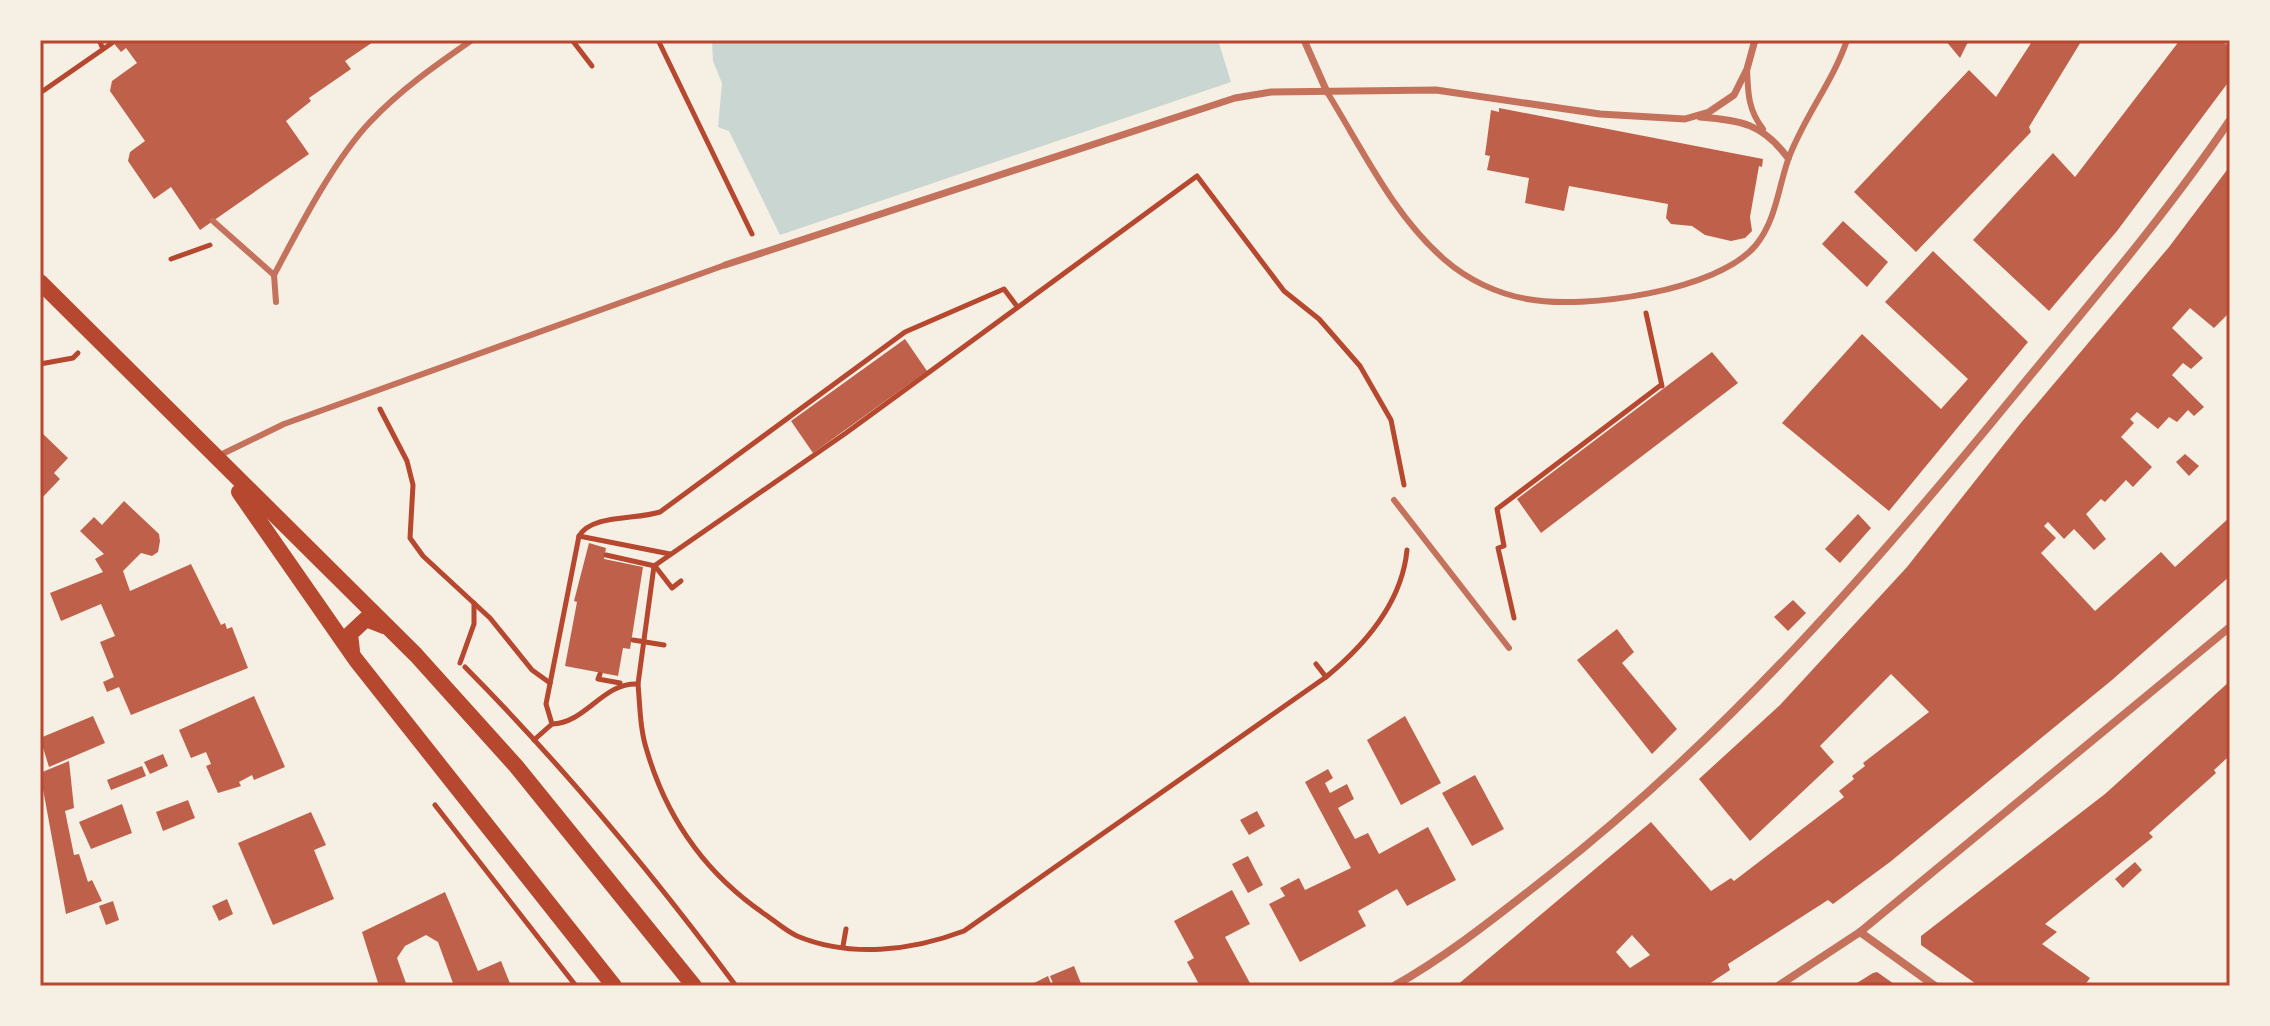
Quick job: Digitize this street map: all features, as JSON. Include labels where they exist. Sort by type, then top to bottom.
[{"type":"main road","points":[[40,282],[395,633],[516,766],[694,986]]},
{"type":"main road","points":[[215,457],[353,655],[614,986]]},
{"type":"main road","points":[[353,655],[350,634],[359,622],[376,620],[395,633]]},
{"type":"street","points":[[1304,40],[1327,92]]},
{"type":"street","points":[[1698,117],[1734,95],[1747,69],[1755,40]]},
{"type":"street","points":[[725,265],[1235,98],[1271,92],[1436,90],[1656,120],[1698,117],[1729,119],[1763,129],[1788,158]]},
{"type":"street","points":[[1394,986],[1468,939],[1575,855],[1715,733],[1811,633],[1919,510],[2152,228],[2230,120]]},
{"type":"street","points":[[1778,986],[1860,932],[2230,627]]},
{"type":"street","points":[[1860,932],[1935,986]]},
{"type":"lane","points":[[276,302],[274,275],[308,213],[368,123],[410,84],[472,40]]},
{"type":"lane","points":[[1327,92],[1409,226],[1460,271],[1486,287],[1527,299],[1575,303],[1691,284],[1734,266],[1757,244],[1773,217],[1788,158],[1847,40]]},
{"type":"lane","points":[[1747,69],[1752,115],[1763,129]]},
{"type":"lane","points":[[213,221],[274,275]]},
{"type":"lane","points":[[215,457],[284,424],[725,265]]},
{"type":"lane","points":[[1394,500],[1509,648]]},
{"type":"path","points":[[99,40],[103,49]]},
{"type":"path","points":[[572,40],[592,66]]},
{"type":"path","points":[[658,40],[761,254]]},
{"type":"path","points":[[40,93],[112,43]]},
{"type":"path","points":[[1197,176],[1284,291],[1319,319],[1360,366],[1391,420],[1410,521],[1406,566],[1388,608],[1375,628],[1326,677],[964,931],[931,943],[882,951],[796,936],[752,905],[693,847],[665,801],[646,748],[638,684],[655,566],[846,433],[1016,305],[1197,176]]},
{"type":"path","points":[[171,259],[229,238]]},
{"type":"path","points":[[552,724],[546,704],[572,591],[579,536],[597,521],[627,520],[660,512],[914,327],[1004,289],[1016,305]]},
{"type":"path","points":[[1508,597],[1498,548],[1504,546],[1497,509],[1662,386],[1642,293]]},
{"type":"path","points":[[40,364],[73,358],[97,337]]},
{"type":"path","points":[[371,393],[407,461],[413,485],[410,538],[423,556],[474,602],[532,670],[550,683]]},
{"type":"path","points":[[579,536],[670,554]]},
{"type":"path","points":[[606,555],[655,566],[672,588],[681,581]]},
{"type":"path","points":[[460,663],[474,624],[474,602]]},
{"type":"path","points":[[640,603],[649,605]]},
{"type":"path","points":[[633,640],[664,645]]},
{"type":"path","points":[[1316,664],[1326,677]]},
{"type":"path","points":[[600,674],[598,679],[638,684]]},
{"type":"path","points":[[534,740],[552,724],[565,724],[621,683]]},
{"type":"path","points":[[843,946],[846,929]]},
{"type":"shaded area","points":[[712,40],[1218,40],[1231,82],[780,235],[729,131],[718,127],[722,83],[713,61]]},
{"type":"building","points":[[111,40],[376,40],[345,61],[351,69],[309,98],[311,101],[286,121],[309,154],[200,230],[171,187],[154,199],[128,161],[130,152],[145,141],[110,91],[112,81],[137,63],[126,48],[121,52]]},
{"type":"building","points":[[1945,40],[1969,40],[1960,58]]},
{"type":"building","points":[[2033,40],[2082,40],[2029,127],[2031,132],[1916,252],[1854,192],[1969,70],[1996,97]]},
{"type":"building","points":[[2180,40],[2220,40],[2230,47],[2230,80],[2117,231],[2049,311],[1973,240],[2053,153],[2075,177]]},
{"type":"building","points":[[1499,108],[1763,159],[1750,217],[1752,231],[1745,238],[1731,241],[1705,235],[1692,226],[1671,224],[1666,218],[1668,204],[1569,186],[1564,211],[1525,203],[1529,178],[1487,170],[1490,156],[1485,155],[1491,110],[1499,112]]},
{"type":"building","points":[[2230,166],[2230,312],[2214,328],[2190,308],[2172,328],[2203,358],[2191,369],[2183,363],[2172,375],[2204,407],[2194,416],[2188,410],[2177,422],[2169,417],[2158,429],[2137,412],[2130,419],[2134,423],[2121,437],[2152,467],[2133,487],[2126,480],[2105,502],[2101,499],[2086,514],[2106,539],[2094,550],[2074,529],[2064,539],[2048,522],[2044,526],[2056,538],[2041,553],[2095,611],[2161,552],[2175,567],[2230,517],[2230,576],[2112,680],[1890,862],[1833,904],[1828,900],[1728,964],[1730,970],[1706,986],[1456,986],[1651,822],[1711,891],[1731,878],[1734,881],[1844,797],[1839,791],[1854,779],[1852,776],[1865,766],[1863,763],[1929,712],[1891,674],[1820,746],[1834,762],[1750,841],[1699,779],[1780,705],[1907,567],[2020,424],[2169,247]],"holes":[[[1632,935],[1650,955],[1630,968],[1616,952]]]},
{"type":"building","points":[[1843,221],[1888,262],[1867,287],[1822,244]]},
{"type":"building","points":[[1933,251],[2028,342],[1889,511],[1782,423],[1862,334],[1941,409],[1968,379],[1885,302]]},
{"type":"building","points":[[905,339],[927,371],[813,453],[791,421]]},
{"type":"building","points":[[1712,352],[1738,383],[1541,533],[1517,499]]},
{"type":"building","points":[[40,431],[68,458],[54,473],[60,479],[40,500]]},
{"type":"building","points":[[2185,454],[2199,466],[2189,476],[2176,462]]},
{"type":"building","points":[[124,501],[159,534],[160,541],[158,552],[152,556],[141,553],[123,571],[130,591],[191,564],[221,625],[225,623],[227,629],[232,627],[248,668],[131,715],[119,687],[107,692],[103,682],[114,677],[100,642],[115,636],[101,604],[61,621],[50,593],[103,572],[95,559],[104,554],[80,531],[94,517],[102,525]]},
{"type":"building","points":[[1858,514],[1871,528],[1840,563],[1825,549]]},
{"type":"building","points":[[589,543],[606,548],[604,559],[643,567],[630,649],[623,648],[618,676],[565,666],[577,602],[574,601]]},
{"type":"building","points":[[1793,600],[1806,613],[1788,631],[1774,617]]},
{"type":"building","points":[[1617,629],[1634,652],[1622,663],[1677,729],[1652,754],[1577,660]]},
{"type":"building","points":[[2230,681],[2230,761],[2227,758],[2214,770],[2216,773],[2149,833],[2153,837],[2045,924],[2057,932],[2042,944],[2090,978],[2084,986],[1979,986],[1921,945],[1921,936],[2105,794]]},
{"type":"building","points":[[254,696],[285,767],[254,780],[252,775],[239,782],[241,786],[218,793],[206,766],[211,764],[206,752],[191,758],[179,730]]},
{"type":"building","points":[[93,716],[105,743],[49,767],[40,738]]},
{"type":"building","points":[[1405,716],[1441,783],[1401,805],[1367,740]]},
{"type":"building","points":[[163,754],[168,766],[150,774],[144,762]]},
{"type":"building","points":[[69,761],[74,808],[65,811],[74,855],[79,854],[88,882],[92,880],[102,901],[66,914],[40,773]]},
{"type":"building","points":[[142,766],[146,776],[111,790],[107,780]]},
{"type":"building","points":[[1328,769],[1333,778],[1325,783],[1330,793],[1347,784],[1354,799],[1338,808],[1355,839],[1368,833],[1379,854],[1428,827],[1456,880],[1407,906],[1397,889],[1358,911],[1366,926],[1300,962],[1269,904],[1285,896],[1280,888],[1299,878],[1305,890],[1351,868],[1305,782]]},
{"type":"building","points":[[1475,775],[1504,829],[1472,846],[1442,793]]},
{"type":"building","points":[[188,800],[195,818],[163,831],[156,812]]},
{"type":"building","points":[[122,804],[132,833],[91,849],[79,822]]},
{"type":"building","points":[[1257,811],[1265,826],[1249,835],[1240,820]]},
{"type":"building","points":[[311,812],[326,845],[314,850],[334,899],[273,925],[238,843]]},
{"type":"building","points":[[1248,856],[1263,885],[1248,893],[1232,864]]},
{"type":"building","points":[[2135,862],[2142,870],[2123,888],[2115,879]]},
{"type":"building","points":[[1232,890],[1250,924],[1225,937],[1251,985],[1200,986],[1187,962],[1194,958],[1174,921]]},
{"type":"building","points":[[445,892],[478,971],[501,961],[511,986],[454,986],[438,942],[426,935],[405,946],[397,958],[407,986],[379,986],[362,932]]},
{"type":"building","points":[[227,899],[233,914],[219,921],[212,906]]},
{"type":"building","points":[[113,901],[119,920],[106,925],[99,906]]},
{"type":"building","points":[[1074,966],[1082,986],[1054,986],[1050,976]]},
{"type":"building","points":[[1877,972],[1897,986],[1852,986],[1873,973]]},
{"type":"building","points":[[1048,976],[1052,986],[1035,986],[1034,983]]}]
